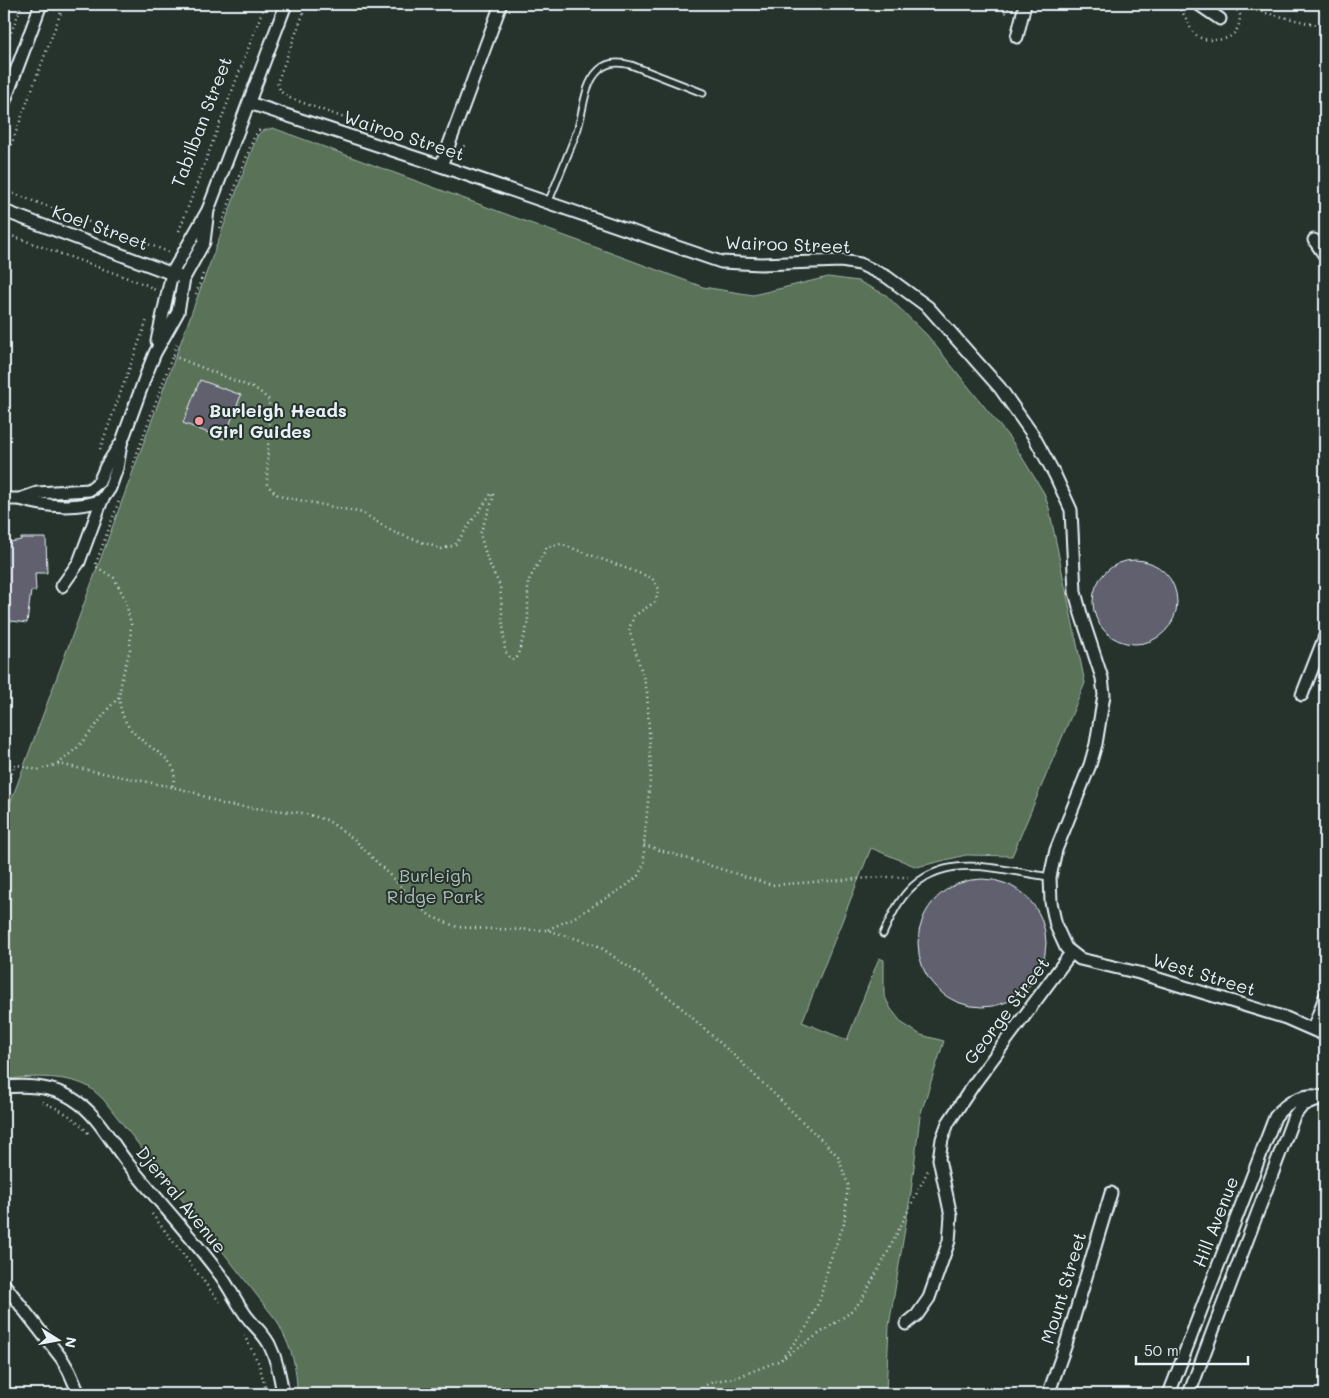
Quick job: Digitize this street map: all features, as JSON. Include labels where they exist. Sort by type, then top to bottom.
[{"type":"street","points":[[4,103],[41,4]]},
{"type":"street","name":"Tabilban Street","points":[[62,586],[79,562],[102,500],[110,488],[117,468],[121,444],[155,353],[172,274],[208,210],[286,4]]},
{"type":"street","points":[[441,166],[501,4]]},
{"type":"street","points":[[1017,37],[1025,4]]},
{"type":"street","points":[[1198,4],[1220,19]]},
{"type":"street","name":"Wairoo Street","points":[[249,103],[441,166],[721,262],[761,264],[841,261],[860,264],[888,277],[928,307],[1000,388],[1033,435],[1055,475],[1071,510],[1074,534]]},
{"type":"street","name":"Tabilban Street","points":[[155,353],[178,312],[184,278],[204,242],[208,210]]},
{"type":"street","name":"Koel Street","points":[[4,211],[184,278]]},
{"type":"street","points":[[1314,240],[1325,256]]},
{"type":"street","points":[[4,500],[20,499],[37,493],[89,490],[94,488],[121,444]]},
{"type":"street","points":[[20,499],[35,504],[55,506],[87,504],[102,500],[94,488]]},
{"type":"street","name":"George Street","points":[[906,1324],[917,1315],[929,1298],[949,1241],[951,1216],[939,1159],[942,1139],[948,1123],[974,1084],[1071,953],[1062,942],[1056,926],[1051,902],[1050,877],[1056,850],[1090,765],[1096,744],[1104,695],[1102,678],[1080,614],[1075,592],[1073,577],[1074,534]]},
{"type":"street","points":[[1302,694],[1325,636]]},
{"type":"street","name":"West Street","points":[[1071,953],[1085,961],[1139,973],[1185,989],[1286,1018],[1325,1035]]},
{"type":"street","points":[[1313,1029],[1325,997]]},
{"type":"street","name":"Djerral Avenue","points":[[4,1087],[42,1087],[72,1098],[89,1112],[119,1153],[222,1277],[243,1312],[268,1342],[280,1375],[283,1394]]},
{"type":"street","name":"Hill Avenue","points":[[1169,1394],[1273,1120],[1284,1108],[1302,1097],[1310,1095],[1325,1098]]},
{"type":"street","name":"Hill Avenue","points":[[1189,1394],[1294,1116],[1306,1103],[1325,1098]]},
{"type":"street","name":"Mount Street","points":[[1051,1393],[1111,1193]]},
{"type":"street","points":[[4,1284],[62,1359],[79,1394]]},
{"type":"lane","points":[[548,203],[577,131],[587,91],[600,68],[620,62],[655,73],[703,92]]},
{"type":"lane","points":[[882,934],[894,910],[907,891],[923,877],[946,867],[994,867],[1018,873],[1050,877]]},
{"type":"path","points":[[4,51],[22,4]]},
{"type":"path","points":[[4,164],[64,4]]},
{"type":"path","name":"Tabilban Street","points":[[178,236],[265,4]]},
{"type":"path","points":[[307,4],[277,83],[281,92],[290,98],[372,128]]},
{"type":"path","points":[[802,4],[807,7],[817,7],[823,4]]},
{"type":"path","points":[[1005,13],[1011,4]]},
{"type":"path","points":[[1235,6],[1325,27]]},
{"type":"path","name":"Koel Street","points":[[4,190],[171,253]]},
{"type":"path","name":"Koel Street","points":[[4,233],[147,285],[156,293]]},
{"type":"path","points":[[98,455],[150,312]]},
{"type":"path","points":[[129,474],[173,356],[258,390],[268,400],[270,422],[267,443],[267,485],[279,496],[363,513],[393,532],[442,549],[455,546],[492,492],[494,496],[480,534],[488,561],[500,586],[505,652],[512,660],[517,657],[528,624],[528,582],[547,547],[561,544],[652,578],[658,589],[655,602],[634,616],[629,629],[647,690],[651,770],[644,864],[638,876],[600,903],[547,930]]},
{"type":"path","points":[[122,492],[95,566],[114,578],[126,599],[131,624],[130,648],[119,697],[120,712],[127,725],[140,739],[168,760],[175,775],[172,787]]},
{"type":"path","points":[[4,766],[15,765],[37,770],[58,764],[78,747],[95,728],[108,708],[119,697]]},
{"type":"path","points":[[4,746],[9,736]]},
{"type":"path","points":[[58,764],[193,792],[225,805],[303,813],[327,820],[354,839],[430,916],[457,927],[547,930],[597,945],[676,1003],[740,1060],[838,1156],[848,1185],[844,1224],[830,1260],[820,1299],[808,1325],[782,1360]]},
{"type":"path","points":[[4,792],[15,765]]},
{"type":"path","points":[[644,844],[772,885],[885,876],[923,877]]},
{"type":"path","points":[[37,1100],[58,1109],[77,1121],[92,1138]]},
{"type":"path","points":[[700,1394],[704,1386],[715,1381],[735,1378],[782,1360],[848,1314],[861,1301],[886,1256],[931,1164]]},
{"type":"path","points":[[147,1208],[226,1310]]},
{"type":"path","points":[[242,1332],[259,1364],[267,1394]]},
{"type":"green space","name":"Burleigh Ridge Park","points":[[273,128],[703,287],[753,295],[828,277],[858,281],[886,295],[927,335],[1012,441],[1044,493],[1049,508],[1085,683],[1012,856],[966,855],[917,867],[871,848],[802,1022],[847,1040],[879,958],[884,960],[884,995],[891,1009],[902,1023],[921,1035],[944,1041],[920,1116],[911,1192],[889,1326],[886,1394],[297,1394],[296,1373],[292,1356],[277,1321],[103,1099],[88,1086],[66,1079],[34,1077],[4,1080],[4,820],[257,136],[262,131]]},
{"type":"building","points":[[200,380],[241,395],[224,439],[183,423]]},
{"type":"building","points":[[21,538],[46,538],[47,573],[35,573],[36,591],[31,591],[27,623],[4,620],[4,543],[21,540]]},
{"type":"building","points":[[1135,560],[1151,563],[1165,572],[1174,586],[1177,602],[1174,618],[1165,632],[1151,641],[1135,644],[1119,641],[1105,632],[1096,618],[1093,602],[1096,586],[1105,572],[1119,563]]},
{"type":"building","points":[[982,879],[1006,884],[1027,898],[1041,919],[1046,943],[1041,967],[1027,988],[1006,1002],[982,1007],[958,1002],[937,988],[923,967],[918,943],[923,919],[937,898],[958,884]]},
{"type":"place","name":"Burleigh Heads Girl Guides","points":[[199,421]]}]
